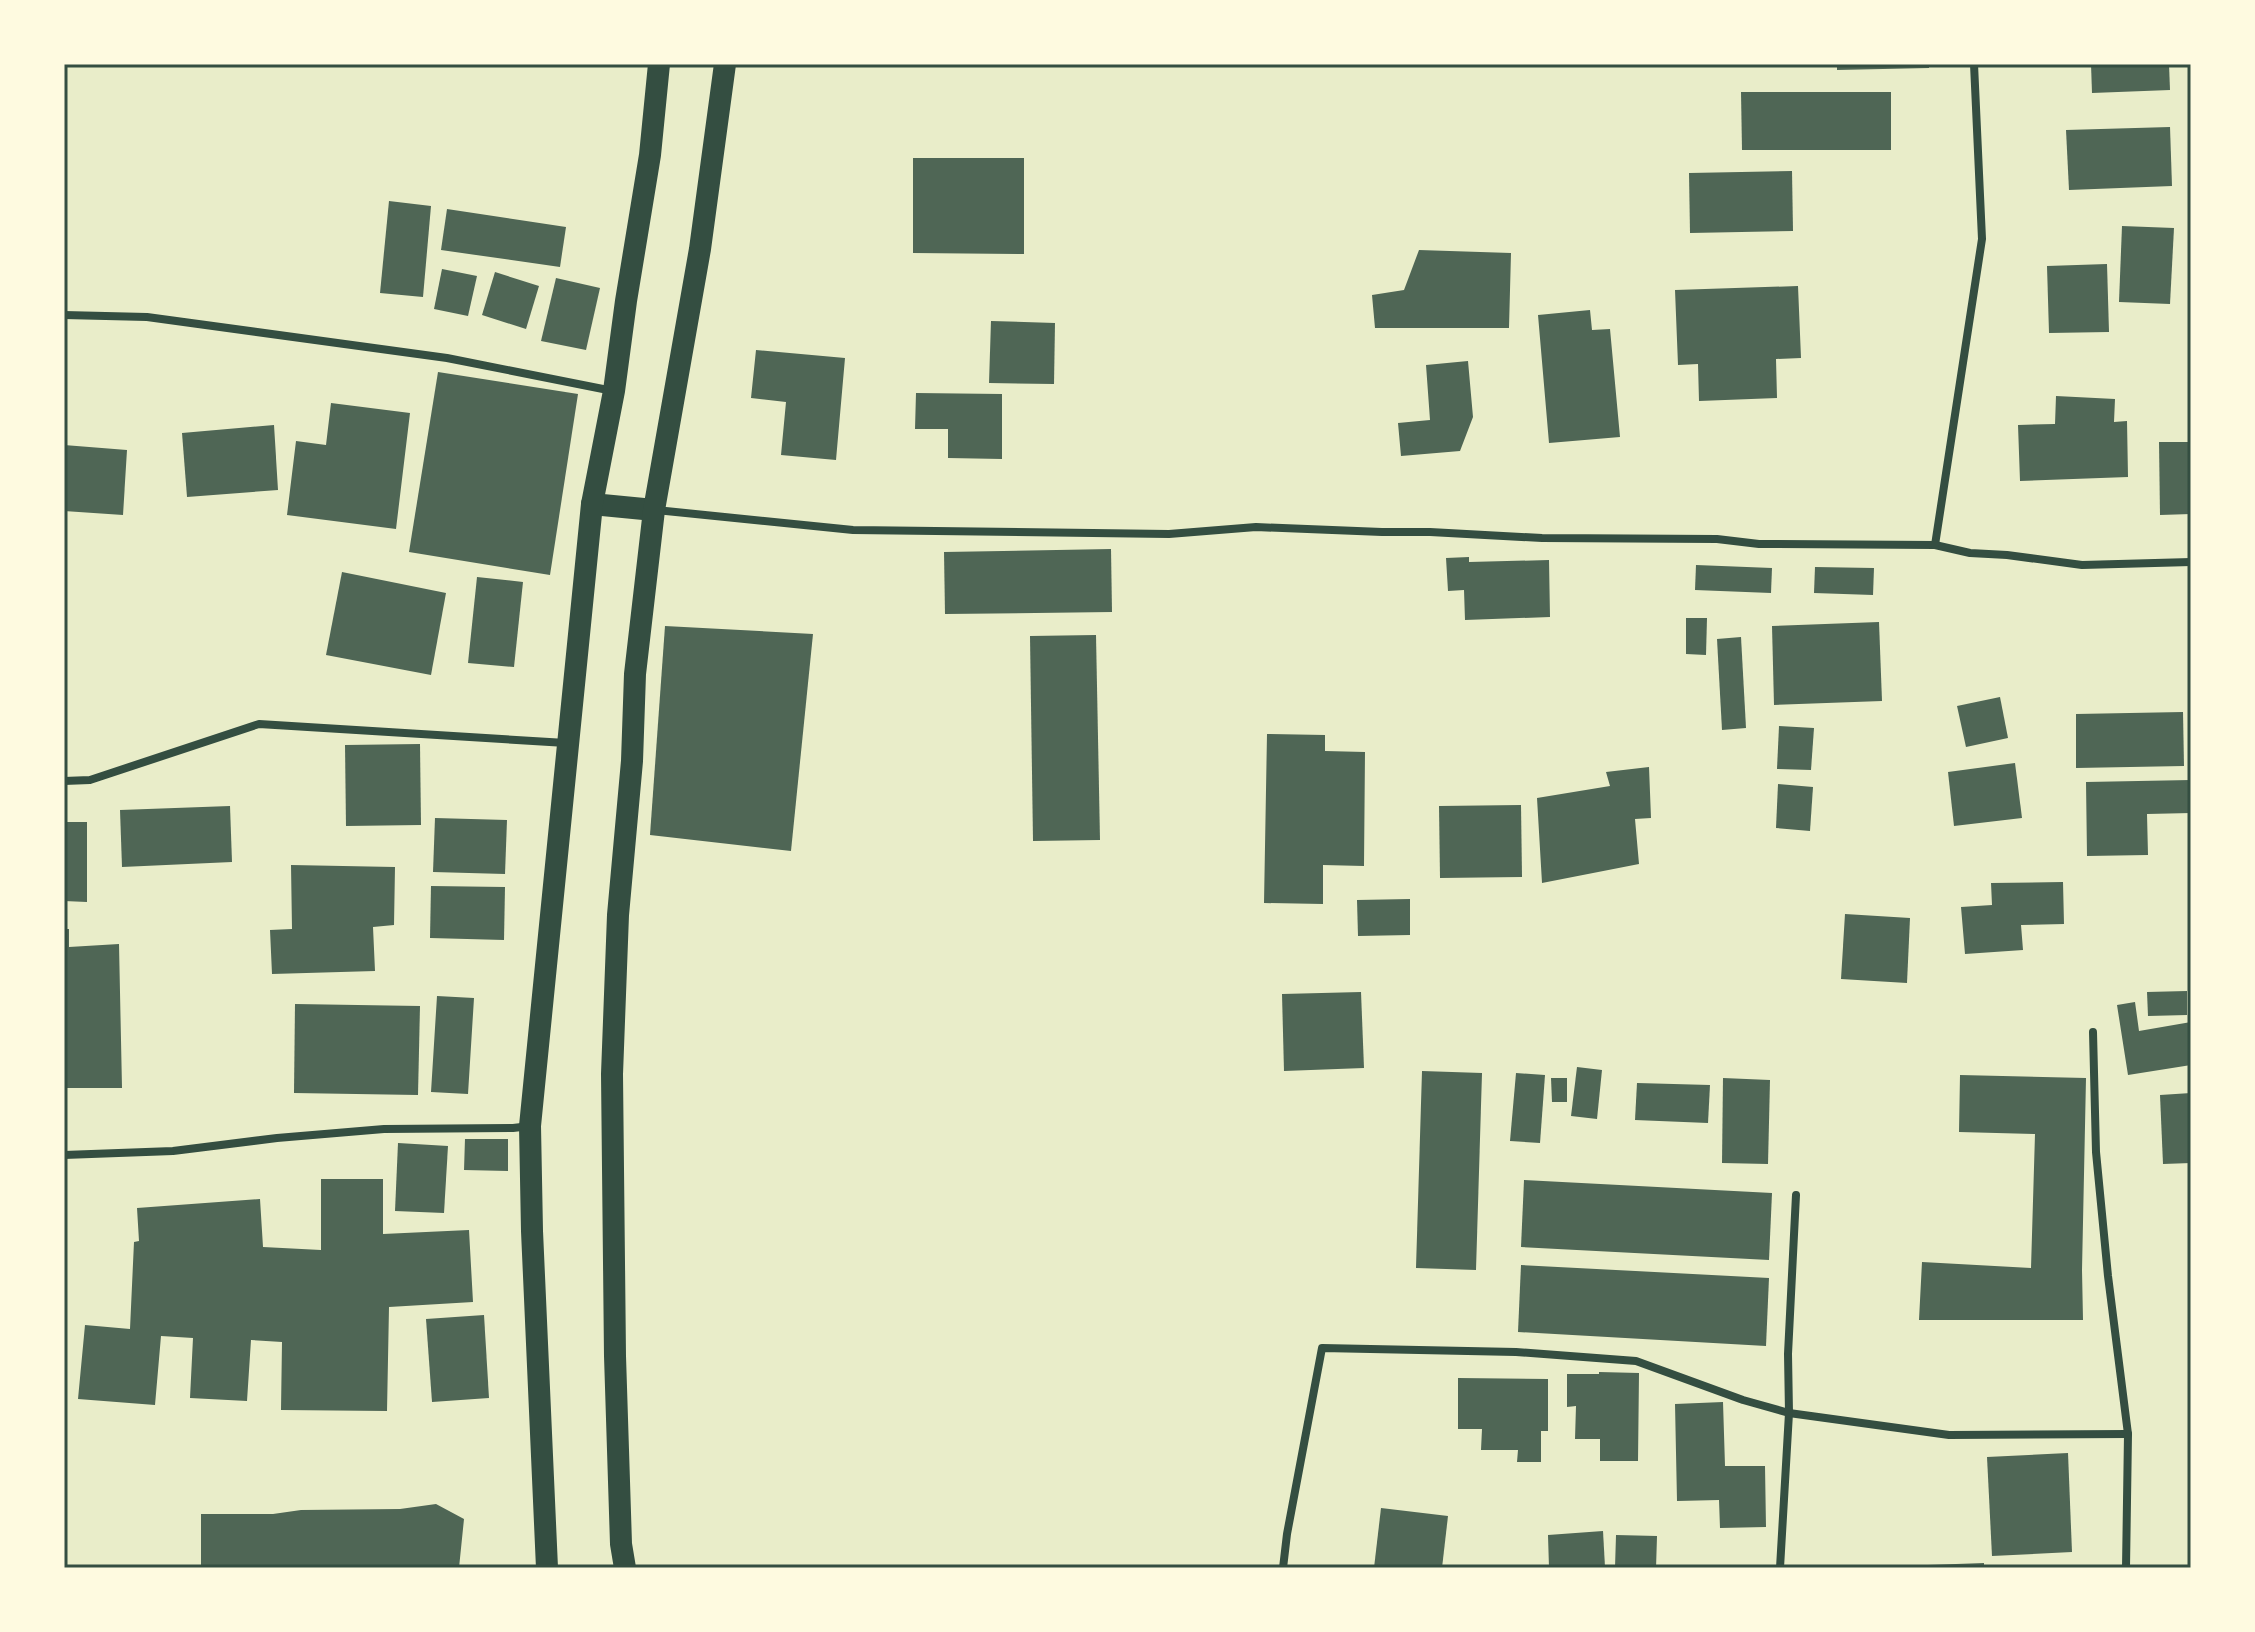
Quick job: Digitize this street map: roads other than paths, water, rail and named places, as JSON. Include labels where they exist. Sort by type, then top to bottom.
[{"type":"highway","points":[[547,1568],[530,1126],[592,504],[614,391],[650,155],[659,64]]},
{"type":"highway","points":[[625,1568],[621,1544],[616,1372],[612,1074],[618,915],[632,761],[635,674],[654,510],[700,249],[725,64]]},
{"type":"highway","points":[[592,504],[654,510]]},
{"type":"street","points":[[1935,545],[1982,239],[1974,64]]},
{"type":"street","points":[[64,315],[147,317],[447,358],[614,391]]},
{"type":"street","points":[[654,510],[853,530],[1169,534],[1256,527],[1554,538],[1717,539],[1759,544],[1935,545],[1970,553],[2082,565],[2191,562]]},
{"type":"street","points":[[64,781],[90,780],[259,724],[569,743]]},
{"type":"street","points":[[2093,1032],[2096,1152],[2128,1434],[2126,1568]]},
{"type":"street","points":[[64,1155],[173,1151],[384,1129],[530,1126]]},
{"type":"street","points":[[1780,1568],[1796,1195]]},
{"type":"street","points":[[1283,1568],[1322,1348],[1516,1352],[1636,1361],[1743,1400],[1789,1413],[1949,1435],[2128,1434]]}]
